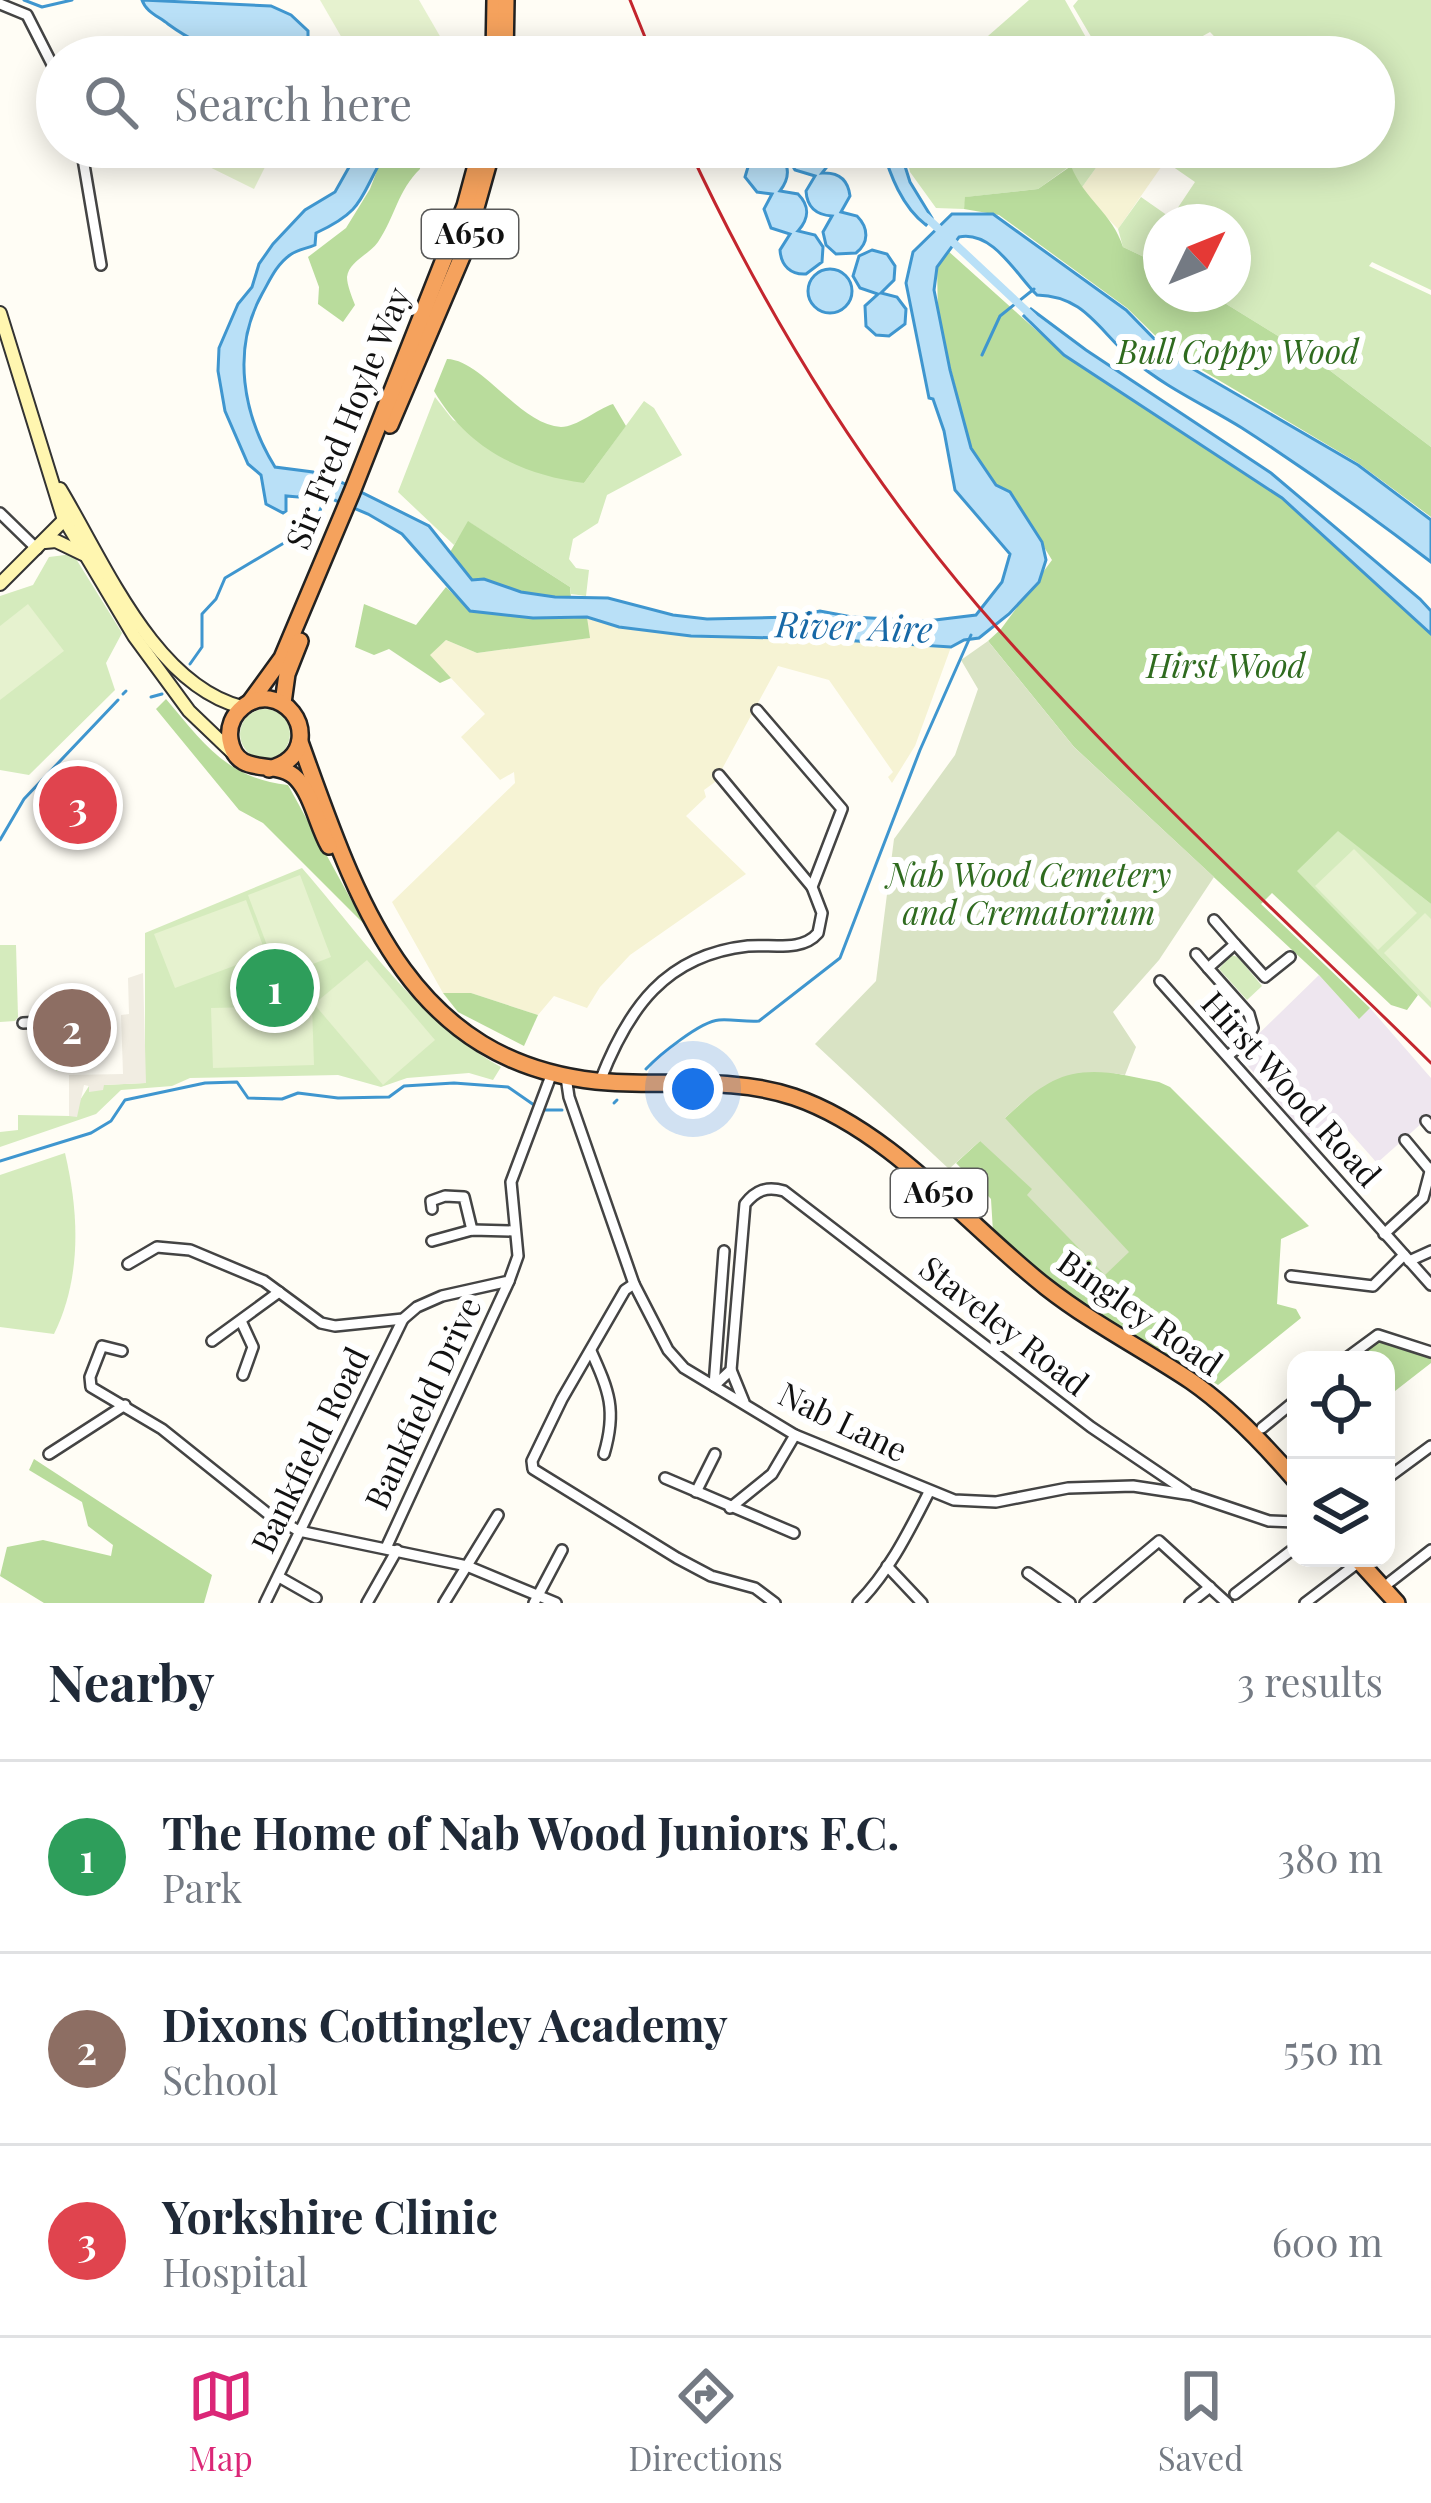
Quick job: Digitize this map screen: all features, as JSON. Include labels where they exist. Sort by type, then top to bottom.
[{"type":"highway","points":[[494,36],[495,0]]},
{"type":"highway","points":[[505,36],[506,0]]},
{"type":"highway","name":"Sir Fred Hoyle Way","points":[[283,704],[304,617],[429,315],[475,168]]},
{"type":"highway","name":"Sir Fred Hoyle Way","points":[[429,315],[463,254],[487,168]]},
{"type":"highway","name":"Sir Fred Hoyle Way","points":[[246,704],[277,666],[304,617]]},
{"type":"highway","points":[[246,704],[272,699],[283,704]]},
{"type":"highway","name":"A650","points":[[246,704],[235,716],[230,735],[238,757],[258,769],[286,772],[298,780],[327,844],[344,867]]},
{"type":"highway","name":"A650","points":[[283,704],[298,720],[300,742]]},
{"type":"highway","points":[[269,770],[289,760],[300,742]]},
{"type":"highway","name":"Bingley Road","points":[[300,742],[344,867],[422,996],[461,1034],[509,1059],[559,1075],[600,1081],[746,1084],[795,1097],[830,1113],[881,1147],[1077,1311],[1194,1384],[1287,1471]]},
{"type":"highway","points":[[1364,1567],[1397,1603]]},
{"type":"main road","points":[[0,313],[35,433],[85,555],[134,636],[182,700],[238,757]]},
{"type":"main road","points":[[0,584],[71,520]]},
{"type":"main road","points":[[71,520],[161,653],[195,687],[217,701],[246,704]]},
{"type":"main road","points":[[46,544],[85,555]]},
{"type":"street","points":[[0,4],[27,15],[38,36]]},
{"type":"street","points":[[85,168],[101,265]]},
{"type":"street","points":[[0,513],[46,544]]},
{"type":"street","points":[[757,710],[842,809],[812,886]]},
{"type":"street","points":[[600,1081],[631,1015],[643,997],[671,974],[745,946],[799,945],[812,940],[822,922],[812,886],[719,775]]},
{"type":"street","points":[[1214,920],[1265,976],[1290,957]]},
{"type":"street","points":[[1208,968],[1235,944]]},
{"type":"street","points":[[1196,954],[1250,1015],[1252,1028],[1246,1040],[1228,1056]]},
{"type":"street","name":"Hirst Wood Road","points":[[1160,981],[1431,1285]]},
{"type":"street","points":[[1174,1017],[1183,1007]]},
{"type":"street","points":[[23,1023],[80,1020]]},
{"type":"street","name":"Bankfield Drive","points":[[367,1603],[509,1281],[518,1256],[511,1182],[559,1075]]},
{"type":"street","name":"Nab Lane","points":[[559,1075],[634,1284],[668,1350],[684,1368],[795,1435],[954,1500],[996,1502],[1102,1484],[1192,1496],[1234,1513],[1287,1521]]},
{"type":"street","points":[[1384,1234],[1423,1198],[1431,1169],[1405,1139]]},
{"type":"street","name":"Staveley Road","points":[[744,1402],[731,1370],[745,1204],[761,1190],[784,1191],[1091,1427],[1192,1496]]},
{"type":"street","points":[[432,1209],[431,1201],[445,1196],[464,1198],[472,1230]]},
{"type":"street","points":[[432,1241],[472,1230],[515,1231]]},
{"type":"street","points":[[128,1264],[157,1247],[173,1246],[264,1281],[321,1324],[335,1326],[403,1319],[416,1307],[442,1296],[509,1281]]},
{"type":"street","points":[[714,1386],[724,1251]]},
{"type":"street","points":[[1291,1276],[1373,1286],[1407,1258],[1431,1251]]},
{"type":"street","points":[[634,1284],[625,1290],[591,1350],[532,1460],[533,1469],[677,1558],[711,1576],[754,1588],[775,1603]]},
{"type":"street","points":[[212,1341],[279,1292]]},
{"type":"street","name":"Bankfield Road","points":[[265,1603],[403,1319]]},
{"type":"street","points":[[242,1321],[253,1347],[243,1375]]},
{"type":"street","points":[[1356,1351],[1378,1335],[1431,1352]]},
{"type":"street","points":[[122,1352],[97,1343],[91,1387],[202,1457],[267,1513],[299,1531],[467,1566],[537,1599],[556,1603]]},
{"type":"street","points":[[591,1350],[611,1400],[613,1418],[604,1454]]},
{"type":"street","points":[[714,1386],[731,1370]]},
{"type":"street","points":[[49,1454],[125,1405]]},
{"type":"street","points":[[1262,1428],[1287,1407]]},
{"type":"street","points":[[730,1508],[772,1474],[795,1435]]},
{"type":"street","points":[[1395,1472],[1431,1446]]},
{"type":"street","points":[[696,1492],[715,1454]]},
{"type":"street","points":[[665,1478],[794,1533]]},
{"type":"street","points":[[858,1603],[887,1566],[929,1492]]},
{"type":"street","points":[[444,1603],[498,1515]]},
{"type":"street","points":[[1085,1603],[1159,1540],[1210,1587],[1231,1599],[1287,1554]]},
{"type":"street","points":[[537,1599],[562,1550]]},
{"type":"street","points":[[1390,1582],[1431,1550]]},
{"type":"street","points":[[887,1566],[922,1603]]},
{"type":"street","points":[[1305,1603],[1349,1567]]},
{"type":"street","points":[[1028,1573],[1070,1603]]},
{"type":"street","points":[[279,1577],[316,1598]]},
{"type":"street","points":[[1190,1603],[1210,1587]]},
{"type":"shaded area","points":[[1096,168],[1160,168],[1118,229],[1080,190]]},
{"type":"shaded area","points":[[587,617],[619,627],[691,636],[824,638],[951,647],[915,746],[892,783],[888,777],[893,772],[829,680],[778,666],[715,782],[704,790],[706,797],[686,816],[746,874],[630,955],[587,1008],[554,996],[538,1015],[471,993],[443,993],[392,902],[515,783],[514,772],[500,780],[461,737],[485,714],[429,655],[446,640],[477,653],[589,638]]},
{"type":"shaded area","points":[[143,973],[146,1083],[104,1085],[103,1090],[89,1092],[84,1085],[77,1117],[69,1116],[69,1075],[123,1074],[121,1015],[129,1014],[128,978]]},
{"type":"shaded area","points":[[1319,975],[1358,1018],[1370,1008],[1431,1078],[1431,1115],[1377,1163],[1338,1119],[1311,1141],[1238,1054]]},
{"type":"green space","points":[[320,0],[419,0],[440,36],[341,36]]},
{"type":"green space","points":[[1029,0],[1065,0],[1085,36],[988,36]]},
{"type":"green space","points":[[1078,0],[1431,0],[1431,290],[1372,262],[1369,266],[1431,295],[1431,447],[1312,357],[1239,312],[1251,312],[1251,204],[1180,204],[1195,182],[1175,168],[1395,168],[1395,36],[1214,36],[1210,32],[1203,36],[1091,36],[1073,6]]},
{"type":"green space","points":[[212,168],[264,168],[254,189]]},
{"type":"green space","points":[[378,168],[420,168],[378,242],[349,271],[355,305],[343,322],[318,304],[319,287],[308,257],[346,228]]},
{"type":"green space","points":[[909,168],[1067,168],[1038,189],[966,197],[964,209],[936,208]]},
{"type":"green space","points":[[1071,168],[1096,168],[1080,190]]},
{"type":"green space","name":"Bull Coppy Wood","points":[[1072,168],[1123,247],[1143,256],[1143,312],[1239,312],[1312,357],[1431,447],[1431,517],[1358,463],[1173,353],[1127,308],[999,215],[964,209],[965,197],[1038,189]]},
{"type":"green space","points":[[1141,197],[1151,204],[1143,204],[1143,256],[1123,247],[1118,229]]},
{"type":"green space","name":"Hirst Wood","points":[[947,250],[1064,355],[1282,498],[1431,634],[1431,904],[1338,831],[1297,871],[1418,995],[1407,1010],[1391,1005],[1272,893],[1261,904],[1370,1008],[1359,1019],[1319,975],[1074,747],[988,641],[1052,560],[1010,492],[996,485],[971,448],[938,318],[937,267]]},
{"type":"green space","points":[[447,359],[474,370],[546,424],[567,426],[613,404],[626,426],[584,483],[538,473],[480,443],[448,411],[434,391]]},
{"type":"green space","points":[[435,397],[453,420],[584,483],[644,401],[654,408],[682,455],[607,495],[598,523],[573,539],[569,559],[576,568],[589,570],[586,596],[571,594],[570,587],[469,522],[454,545],[398,492]]},
{"type":"green space","points":[[468,521],[570,587],[571,598],[472,580],[449,554]]},
{"type":"green space","points":[[73,554],[122,633],[106,663],[115,690],[29,775],[0,770],[0,596],[33,585],[49,557]]},
{"type":"green space","points":[[446,587],[470,611],[533,618],[587,617],[590,638],[477,653],[446,640],[430,655],[451,678],[440,683],[389,649],[374,655],[355,647],[364,604],[416,625]]},
{"type":"green space","points":[[28,604],[64,651],[0,700],[0,626]]},
{"type":"green space","name":"Nab Wood Cemetery and Crematorium","points":[[988,641],[1074,747],[1214,877],[1159,960],[1113,1012],[1136,1047],[1125,1075],[1088,1072],[1059,1078],[1005,1118],[1129,1252],[1105,1275],[1027,1195],[1032,1189],[980,1141],[949,1169],[815,1044],[876,981],[894,839],[955,755],[978,689],[961,660]]},
{"type":"green space","points":[[166,699],[205,744],[233,767],[288,785],[365,925],[263,823],[239,810],[156,709]]},
{"type":"green space","points":[[265,709],[283,716],[290,734],[283,752],[265,759],[247,752],[240,734],[247,716]]},
{"type":"green space","points":[[1338,830],[1431,904],[1431,1008],[1296,871]]},
{"type":"green space","points":[[1354,849],[1417,913],[1378,950],[1315,886]]},
{"type":"green space","points":[[302,868],[418,1003],[501,1067],[493,1080],[469,1073],[407,1078],[381,1087],[338,1075],[190,1078],[172,1086],[121,1090],[96,1114],[0,1147],[0,1132],[18,1130],[18,1115],[70,1116],[89,1086],[89,1091],[103,1085],[145,1083],[145,933]]},
{"type":"green space","points":[[300,875],[331,957],[279,977],[248,895]]},
{"type":"green space","points":[[246,900],[266,954],[175,988],[154,934]]},
{"type":"green space","points":[[1425,913],[1431,919],[1431,1002],[1384,953]]},
{"type":"green space","points":[[0,945],[16,945],[15,1021],[0,1022]]},
{"type":"green space","points":[[1231,955],[1262,986],[1247,1000],[1219,969]]},
{"type":"green space","points":[[367,960],[435,1040],[383,1085],[314,1004]]},
{"type":"green space","points":[[443,993],[471,993],[538,1015],[524,1046],[458,1012]]},
{"type":"green space","points":[[312,1006],[314,1065],[213,1068],[211,1008]]},
{"type":"green space","points":[[79,1025],[80,1070],[56,1071],[55,1026]]},
{"type":"green space","points":[[1104,1071],[1170,1087],[1309,1226],[1281,1239],[1277,1304],[1296,1309],[1301,1318],[1218,1385],[1081,1303],[993,1232],[991,1199],[956,1163],[1041,1085],[1062,1073]]},
{"type":"green space","points":[[65,1153],[75,1245],[63,1312],[54,1334],[0,1327],[0,1175]]},
{"type":"green space","points":[[1379,1339],[1431,1356],[1431,1363],[1395,1391],[1395,1351],[1364,1351]]},
{"type":"green space","points":[[34,1459],[212,1575],[204,1603],[44,1603],[0,1576],[7,1547],[43,1540],[111,1556],[113,1545],[88,1526],[82,1502],[29,1470]]},
{"type":"water","points":[[142,0],[271,6],[291,15],[308,36],[186,36],[149,11]]},
{"type":"water","name":"River Aire","points":[[348,168],[378,168],[353,209],[316,233],[315,245],[285,259],[252,315],[244,360],[255,426],[275,467],[313,472],[321,478],[327,476],[323,466],[330,461],[341,482],[429,526],[472,580],[555,597],[608,598],[707,619],[791,617],[820,611],[927,621],[976,615],[1002,582],[1010,554],[955,490],[944,431],[929,398],[906,283],[913,252],[952,214],[993,214],[1126,310],[1171,356],[1358,465],[1431,520],[1431,562],[1290,460],[1145,369],[1079,308],[1037,295],[983,240],[959,237],[937,267],[934,290],[971,448],[996,485],[1010,492],[1042,542],[1046,560],[1039,582],[979,638],[951,647],[691,636],[619,627],[587,617],[533,618],[470,611],[402,534],[368,514],[308,489],[298,497],[286,496],[283,513],[266,504],[261,475],[248,464],[225,411],[219,348],[238,304],[273,244],[305,210],[335,192]]},
{"type":"water","points":[[748,168],[786,168],[780,191],[798,194],[805,203],[806,217],[798,231],[815,235],[823,247],[822,262],[806,274],[785,265],[780,250],[790,234],[771,228],[764,209],[772,194],[757,192],[745,177]]},
{"type":"water","points":[[826,168],[822,173],[844,181],[850,196],[841,212],[857,216],[865,230],[865,240],[856,253],[836,254],[826,245],[823,232],[832,216],[817,212],[807,197],[815,176],[795,170]]},
{"type":"water","points":[[889,168],[906,168],[932,218],[926,225],[904,200]]},
{"type":"water","points":[[872,250],[887,254],[895,266],[894,280],[881,293],[897,297],[906,309],[905,324],[889,336],[876,335],[866,326],[865,306],[878,294],[860,288],[853,276],[859,256]]},
{"type":"water","points":[[830,269],[845,276],[852,291],[845,306],[830,313],[815,306],[808,291],[815,276]]},
{"type":"water","points":[[1031,309],[1271,473],[1420,599],[1431,611],[1431,634],[1282,498],[1064,355],[1024,316]]},
{"type":"waterway","points":[[24,0],[42,7],[72,0]]},
{"type":"waterway","points":[[926,217],[1033,317]]},
{"type":"waterway","points":[[982,355],[1000,316],[1034,289]]},
{"type":"waterway","points":[[190,664],[202,647],[202,614],[216,599],[225,578],[289,540],[310,538],[326,494]]},
{"type":"waterway","points":[[646,1069],[711,1022],[759,1021],[840,958],[920,750],[971,635]]},
{"type":"waterway","points":[[123,694],[126,691]]},
{"type":"waterway","points":[[151,697],[162,694]]},
{"type":"waterway","points":[[0,840],[24,799],[118,700]]},
{"type":"waterway","points":[[0,1161],[91,1133],[111,1121],[125,1100],[205,1083],[237,1082],[248,1098],[282,1099],[298,1093],[389,1097],[404,1086],[454,1083],[508,1087],[534,1105]]},
{"type":"waterway","points":[[614,1103],[617,1100]]},
{"type":"waterway","points":[[545,1110],[562,1110]]},
{"type":"railway","points":[[630,0],[645,36]]},
{"type":"railway","points":[[698,168],[817,386],[894,499],[978,606],[1086,725],[1431,1063]]},
{"type":"place","name":"Yorkshire Clinic","points":[[78,805]]},
{"type":"place","name":"The Home of Nab Wood Juniors F.C.","points":[[275,988]]},
{"type":"place","name":"Dixons Cottingley Academy","points":[[72,1028]]}]
